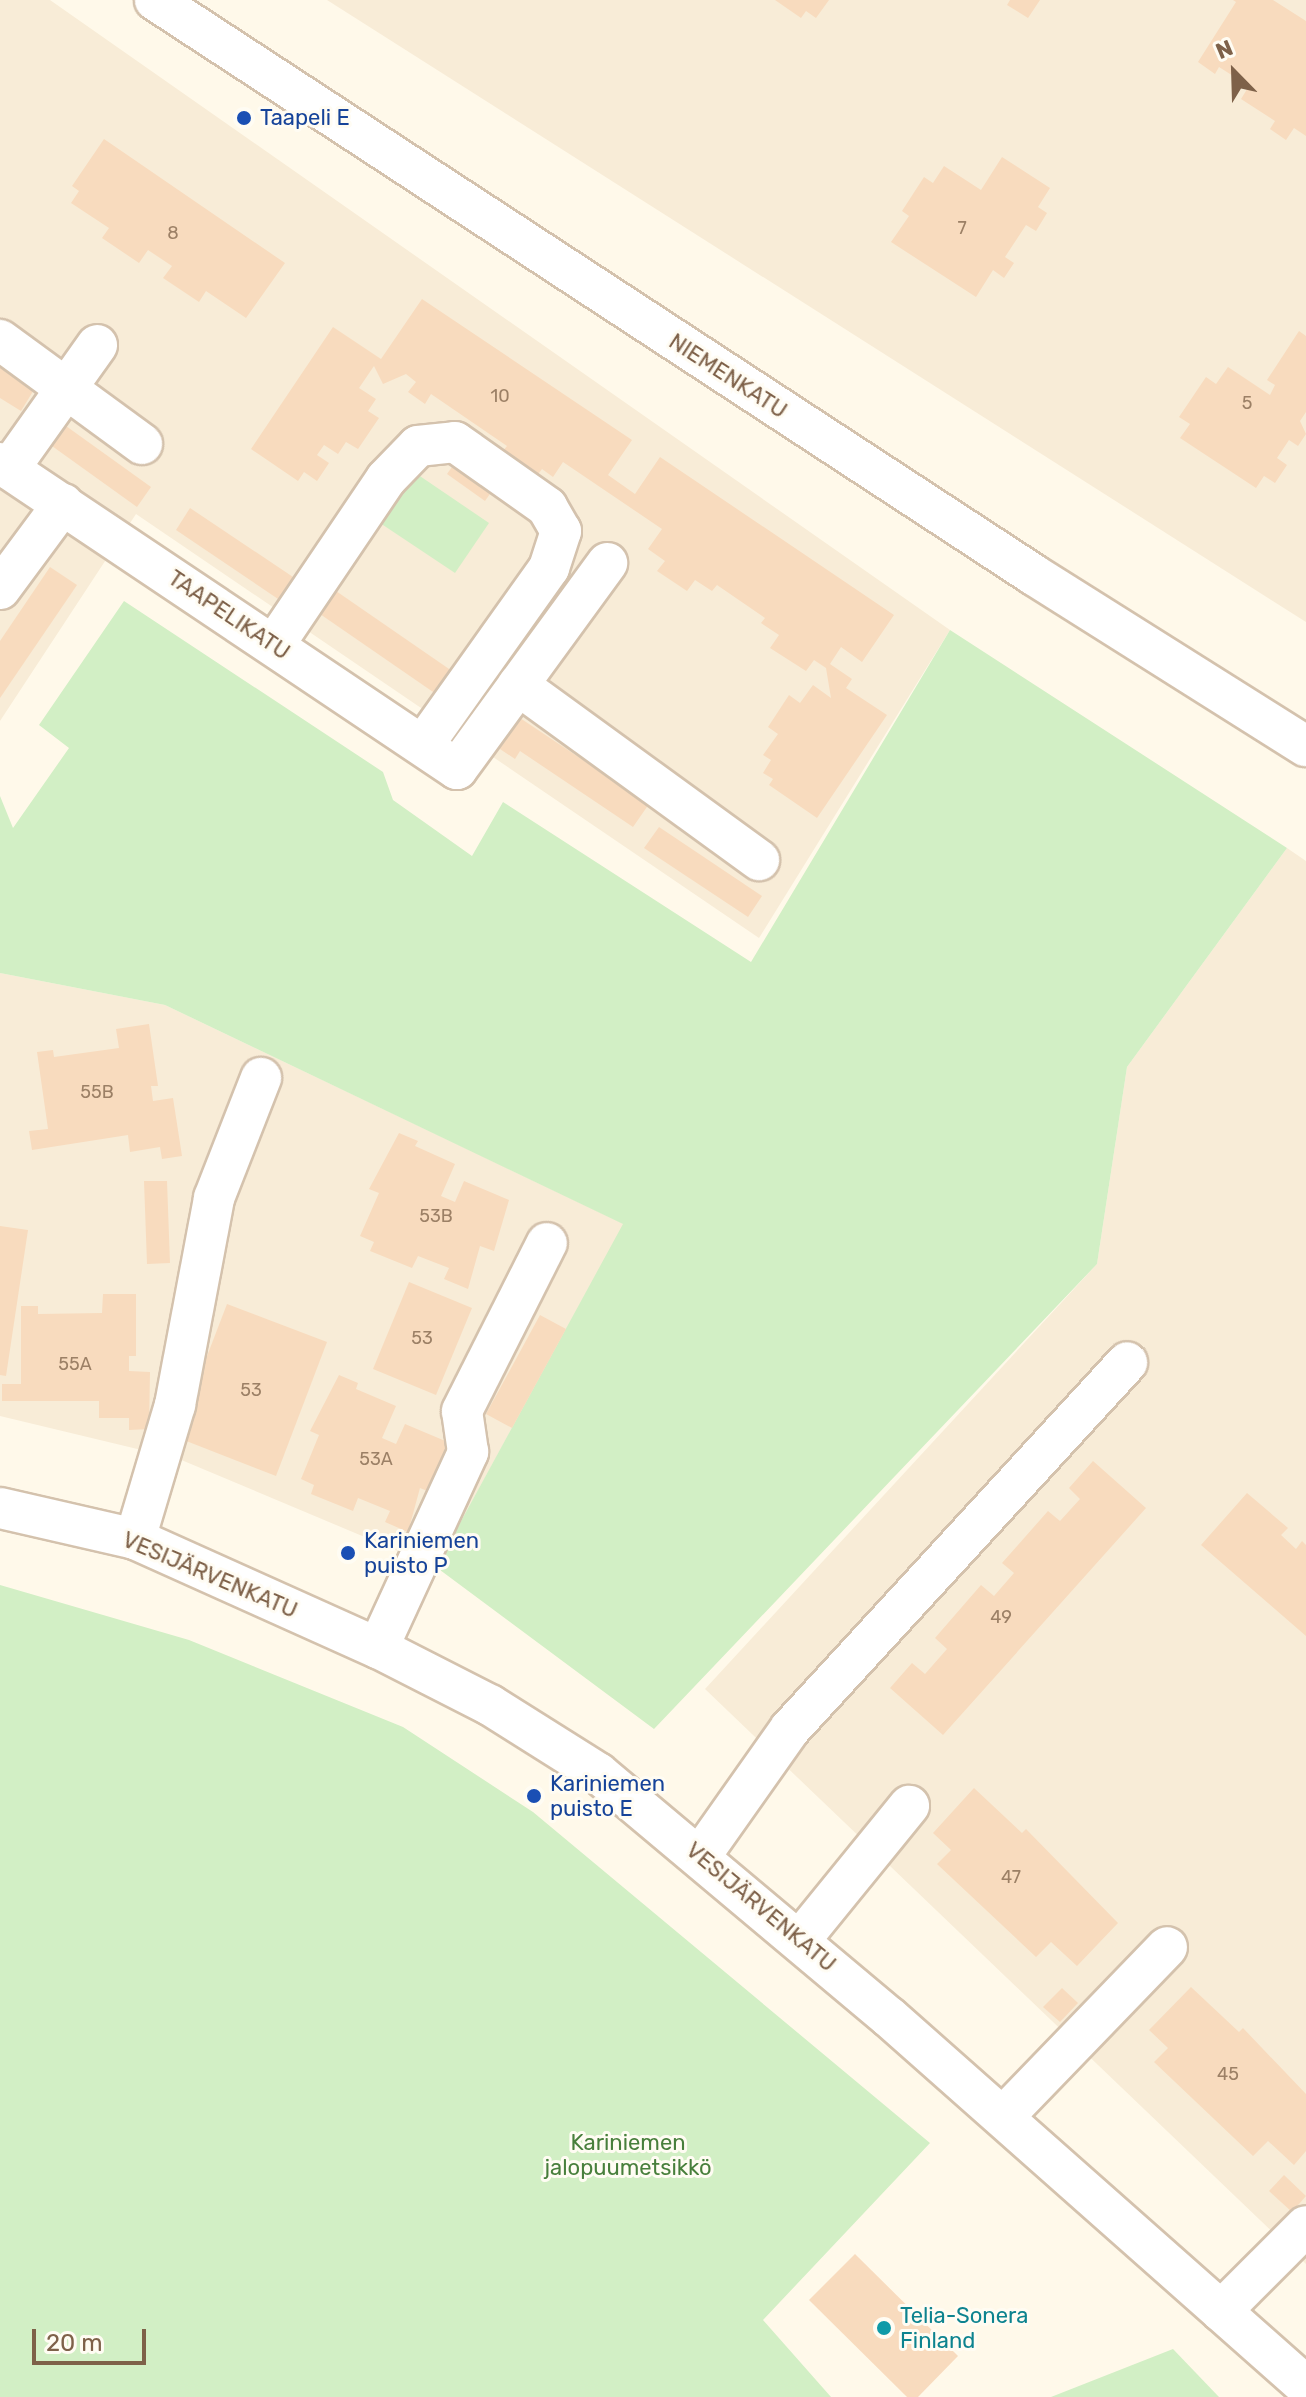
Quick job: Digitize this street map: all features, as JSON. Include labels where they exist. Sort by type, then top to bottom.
[{"type":"street","name":"NIEMENKATU","points":[[155,0],[1011,560],[1306,746]]},
{"type":"street","points":[[0,340],[142,444]]},
{"type":"street","points":[[4,466],[67,388],[97,345]]},
{"type":"street","points":[[274,645],[386,479],[418,446],[455,442],[547,507],[561,531],[549,568],[423,745]]},
{"type":"street","name":"TAAPELIKATU","points":[[4,466],[457,769],[518,685]]},
{"type":"street","points":[[0,589],[63,504]]},
{"type":"street","points":[[607,563],[518,685],[759,860]]},
{"type":"street","points":[[135,1539],[175,1405],[214,1198],[261,1078]]},
{"type":"street","points":[[378,1648],[468,1452],[462,1411],[547,1243]]},
{"type":"street","points":[[701,1855],[790,1729],[1127,1363]]},
{"type":"street","name":"VESIJÄRVENKATU","points":[[0,1508],[135,1539],[378,1648],[490,1705],[598,1773],[701,1855],[800,1940],[1306,2386]]},
{"type":"street","points":[[800,1940],[909,1806]]},
{"type":"street","points":[[1003,2117],[1167,1947]]},
{"type":"street","points":[[1221,2311],[1306,2226]]},
{"type":"shaded area","points":[[0,0],[50,0],[950,630],[759,938],[136,514],[0,721]]},
{"type":"shaded area","points":[[327,0],[1306,0],[1306,622]]},
{"type":"shaded area","points":[[1287,848],[1306,861],[1306,2264],[705,1689],[1097,1264],[1127,1067]]},
{"type":"shaded area","points":[[0,973],[165,1005],[624,1224],[436,1567],[179,1459],[0,1416]]},
{"type":"green space","points":[[411,470],[489,523],[455,573],[377,521]]},
{"type":"green space","points":[[124,601],[383,772],[393,800],[472,856],[503,802],[751,962],[950,630],[1287,848],[1127,1067],[1097,1264],[654,1729],[436,1567],[623,1224],[165,1005],[0,973],[0,796],[13,828],[69,748],[39,725]]},
{"type":"green space","name":"Kariniemen jalopuumetsikkö","points":[[0,1585],[189,1640],[403,1727],[533,1812],[930,2143],[763,2320],[831,2397],[0,2397]]},
{"type":"green space","points":[[1173,2349],[1219,2397],[1051,2397]]},
{"type":"building","points":[[775,0],[829,0],[816,18],[806,11],[801,18]]},
{"type":"building","points":[[1010,0],[1040,0],[1028,18],[1007,5]]},
{"type":"building","points":[[1233,0],[1273,0],[1306,21],[1306,136],[1294,128],[1286,140],[1270,129],[1275,121],[1241,99],[1249,86],[1219,67],[1215,74],[1198,62],[1236,2]]},
{"type":"building","points":[[104,139],[285,263],[246,318],[206,291],[199,302],[163,278],[172,266],[148,250],[139,263],[102,238],[109,228],[71,203],[79,191],[72,186]]},
{"type":"building","points":[[1002,157],[1050,188],[1038,207],[1047,213],[1036,231],[1026,225],[1005,257],[1014,263],[1004,278],[993,270],[976,297],[891,242],[909,216],[902,211],[924,177],[933,183],[944,166],[981,190]]},
{"type":"building","points":[[422,299],[632,440],[608,475],[635,494],[660,457],[894,615],[862,662],[841,647],[830,664],[852,679],[846,688],[887,715],[817,818],[769,785],[773,779],[763,773],[771,760],[763,755],[778,734],[768,727],[789,695],[800,703],[813,685],[831,698],[826,668],[814,660],[806,671],[770,648],[779,635],[761,623],[765,618],[717,585],[712,591],[695,580],[687,591],[657,571],[665,561],[648,549],[662,529],[563,462],[553,477],[542,469],[533,481],[498,457],[507,446],[431,394],[425,404],[408,392],[416,382],[406,374],[383,384],[374,366],[359,388],[376,399],[368,411],[379,418],[358,449],[346,442],[338,454],[324,445],[317,455],[329,463],[317,481],[304,472],[298,481],[251,449],[333,327],[381,359]]},
{"type":"building","points":[[1299,331],[1306,336],[1306,412],[1300,421],[1306,434],[1298,446],[1289,440],[1277,458],[1287,465],[1275,483],[1264,476],[1256,488],[1180,438],[1190,424],[1179,417],[1206,377],[1216,384],[1228,367],[1270,395],[1275,385],[1267,380]]},
{"type":"building","points":[[0,366],[35,388],[21,411],[0,398]]},
{"type":"building","points":[[66,426],[151,487],[137,507],[52,446]]},
{"type":"building","points":[[461,454],[499,481],[485,501],[447,474]]},
{"type":"building","points":[[190,508],[299,581],[284,603],[176,530]]},
{"type":"building","points":[[50,567],[77,585],[0,698],[0,641]]},
{"type":"building","points":[[336,591],[452,671],[436,694],[320,614]]},
{"type":"building","points":[[517,716],[649,804],[633,827],[520,751],[515,759],[497,747]]},
{"type":"building","points":[[659,827],[762,896],[748,917],[644,848]]},
{"type":"building","points":[[149,1024],[158,1086],[151,1086],[153,1101],[173,1098],[182,1156],[162,1159],[160,1147],[130,1152],[128,1135],[32,1150],[29,1131],[48,1129],[37,1052],[53,1050],[54,1057],[119,1048],[116,1029]]},
{"type":"building","points":[[399,1133],[418,1141],[415,1146],[455,1164],[441,1196],[455,1202],[464,1181],[509,1200],[494,1251],[480,1246],[468,1289],[444,1279],[449,1268],[418,1256],[412,1268],[370,1251],[374,1242],[360,1236],[379,1193],[369,1189]]},
{"type":"building","points":[[144,1181],[167,1181],[170,1263],[147,1264]]},
{"type":"building","points":[[0,1226],[28,1230],[6,1376],[0,1375]]},
{"type":"building","points":[[409,1282],[472,1308],[436,1395],[373,1369]]},
{"type":"building","points":[[103,1294],[136,1294],[136,1356],[129,1356],[129,1371],[150,1372],[149,1429],[129,1430],[129,1418],[99,1418],[99,1401],[2,1401],[2,1384],[21,1384],[21,1306],[38,1306],[38,1314],[102,1313]]},
{"type":"building","points":[[227,1304],[327,1342],[276,1476],[176,1437]]},
{"type":"building","points":[[540,1315],[566,1329],[512,1428],[486,1414]]},
{"type":"building","points":[[339,1375],[358,1383],[356,1389],[396,1406],[382,1438],[396,1444],[405,1424],[450,1443],[435,1494],[420,1488],[408,1532],[385,1522],[390,1511],[358,1498],[353,1511],[311,1494],[314,1485],[301,1479],[319,1435],[310,1431]]},
{"type":"building","points":[[1093,1461],[1146,1508],[943,1735],[890,1688],[912,1663],[925,1674],[947,1649],[935,1638],[981,1585],[994,1596],[1014,1573],[1002,1563],[1048,1511],[1060,1521],[1080,1499],[1069,1488]]},
{"type":"building","points":[[1247,1493],[1288,1528],[1281,1535],[1296,1549],[1302,1541],[1306,1545],[1306,1636],[1201,1545]]},
{"type":"building","points":[[974,1788],[1022,1833],[1026,1829],[1118,1923],[1077,1966],[1051,1942],[1036,1957],[937,1864],[951,1850],[933,1833]]},
{"type":"building","points":[[1191,1987],[1239,2032],[1243,2028],[1306,2094],[1306,2151],[1294,2165],[1268,2141],[1253,2156],[1154,2062],[1168,2048],[1149,2030]]},
{"type":"building","points":[[1062,1988],[1078,2003],[1060,2022],[1043,2007]]},
{"type":"building","points":[[1284,2175],[1306,2196],[1292,2212],[1269,2191]]},
{"type":"building","name":"Telia-Sonera Finland","points":[[855,2254],[958,2356],[918,2397],[907,2397],[809,2300]]},
{"type":"place","name":"Taapeli E","points":[[244,118]]},
{"type":"place","name":"Kariniemen puisto P","points":[[348,1553]]},
{"type":"place","name":"Kariniemen puisto E","points":[[534,1796]]},
{"type":"place","name":"Telia-Sonera Finland","points":[[884,2328]]}]
